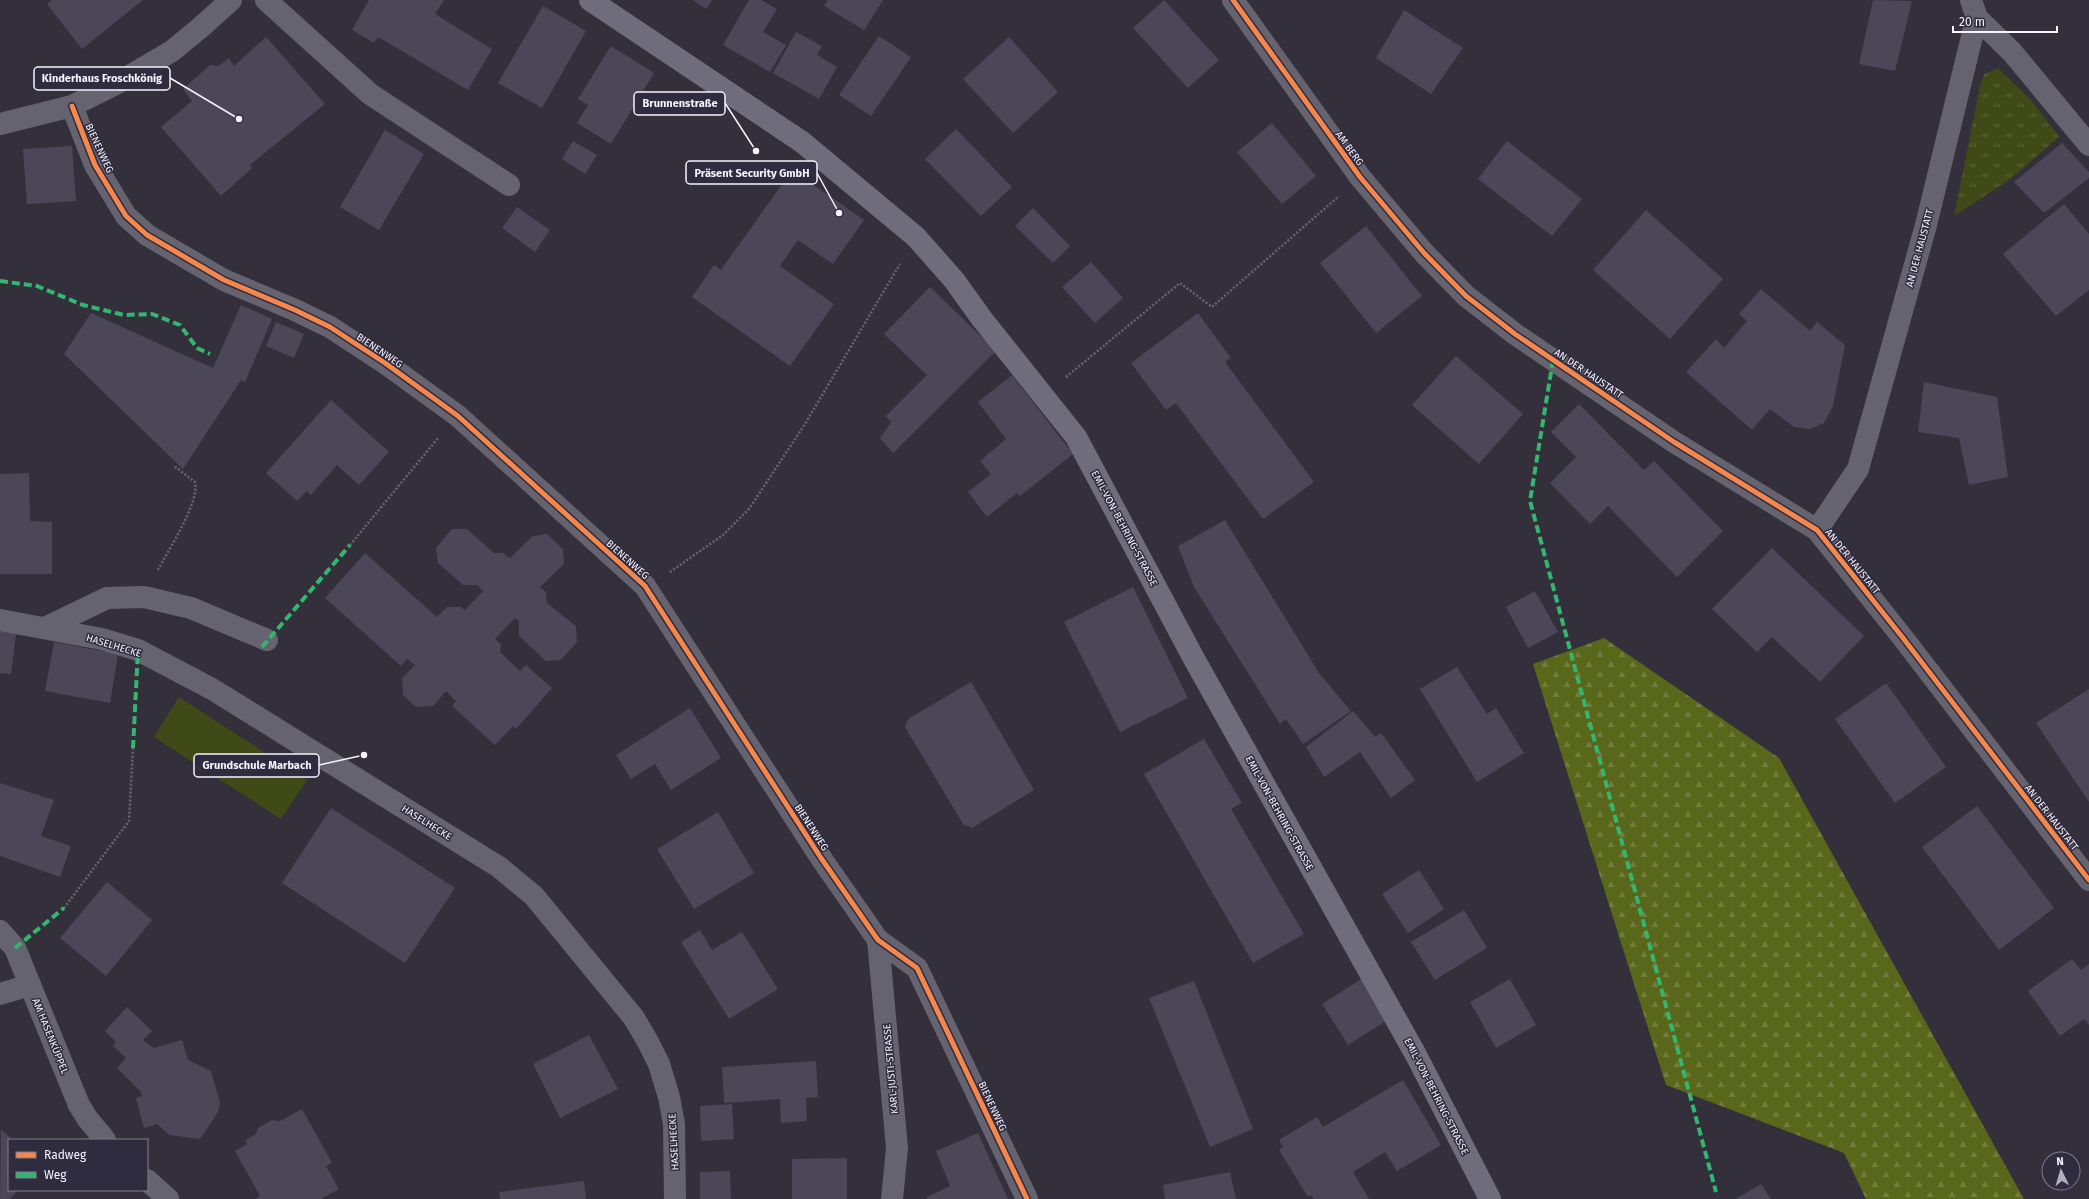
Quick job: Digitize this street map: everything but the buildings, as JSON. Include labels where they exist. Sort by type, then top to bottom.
[{"type":"main road","name":"EMIL-VON-BEHRING-STRASSE","points":[[590,0],[802,142],[916,237],[954,280],[982,319],[1044,395],[1085,452],[1193,657],[1416,1055],[1490,1199]]},
{"type":"street","points":[[0,124],[72,106],[114,85],[172,51],[231,0]]},
{"type":"street","points":[[266,0],[370,94],[509,185]]},
{"type":"street","name":"AM BERG","points":[[1233,0],[1360,177],[1424,254],[1466,296]]},
{"type":"street","points":[[1974,9],[2012,52],[2089,145]]},
{"type":"street","name":"AN DER HAUSTATT","points":[[1817,530],[1858,470],[1926,225],[1974,9]]},
{"type":"street","name":"BIENENWEG","points":[[72,106],[95,165],[126,216],[147,235],[224,280],[295,310],[330,327],[385,364],[458,416],[645,586],[821,858],[878,940],[917,968],[1027,1199]]},
{"type":"street","name":"AN DER HAUSTATT","points":[[1466,296],[1514,334],[1674,442],[1817,530],[1903,638],[2089,880]]},
{"type":"street","points":[[45,628],[107,598],[144,598],[191,608],[267,640]]},
{"type":"street","name":"HASELHECKE","points":[[0,620],[102,639],[138,650],[212,689],[499,867],[534,896],[634,1018],[659,1064],[669,1097],[674,1124],[675,1199]]},
{"type":"street","name":"AM HASENKÜPPEL","points":[[0,931],[15,948],[79,1105],[87,1118],[104,1139]]},
{"type":"street","name":"KARL-JUSTI-STRASSE","points":[[878,940],[897,1148],[892,1199]]},
{"type":"street","points":[[0,994],[30,985]]},
{"type":"street","points":[[148,1181],[168,1199]]},
{"type":"path","points":[[1044,395],[1180,284],[1212,307],[1360,177]]},
{"type":"path","points":[[668,574],[723,535],[748,509],[805,424],[916,237]]},
{"type":"path","points":[[350,545],[442,433]]},
{"type":"path","points":[[144,598],[192,505],[196,489],[195,482],[174,466]]},
{"type":"path","points":[[64,908],[129,821],[132,748]]},
{"type":"green space","points":[[1998,68],[2031,100],[2059,137],[2009,180],[1954,216],[1980,86],[1984,74]]},
{"type":"green space","points":[[1604,638],[1779,758],[2024,1199],[1866,1199],[1844,1153],[1666,1085],[1533,664]]},
{"type":"green space","points":[[179,697],[307,780],[281,819],[154,737]]},
{"type":"marked path","points":[[0,281],[37,286],[83,305],[124,315],[152,314],[180,325],[197,348],[210,354]]},
{"type":"marked path","points":[[1553,360],[1530,501],[1716,1192]]},
{"type":"marked path","points":[[262,647],[350,545]]},
{"type":"marked path","points":[[133,748],[138,650]]},
{"type":"marked path","points":[[15,948],[64,908]]},
{"type":"cycle path","points":[[1233,0],[1360,177],[1424,253],[1466,296],[1515,334],[1674,442],[1817,530],[1903,638],[2089,880]]},
{"type":"cycle path","points":[[72,106],[95,165],[126,216],[147,235],[224,280],[295,310],[330,327],[385,363],[458,416],[645,586],[821,858],[878,940],[917,968],[1027,1199]]},
{"type":"place","name":"Kinderhaus Froschkönig","points":[[239,119]]},
{"type":"place","name":"Brunnenstraße","points":[[756,151]]},
{"type":"place","name":"Präsent Security GmbH","points":[[839,213]]},
{"type":"place","name":"Grundschule Marbach","points":[[364,755]]}]
